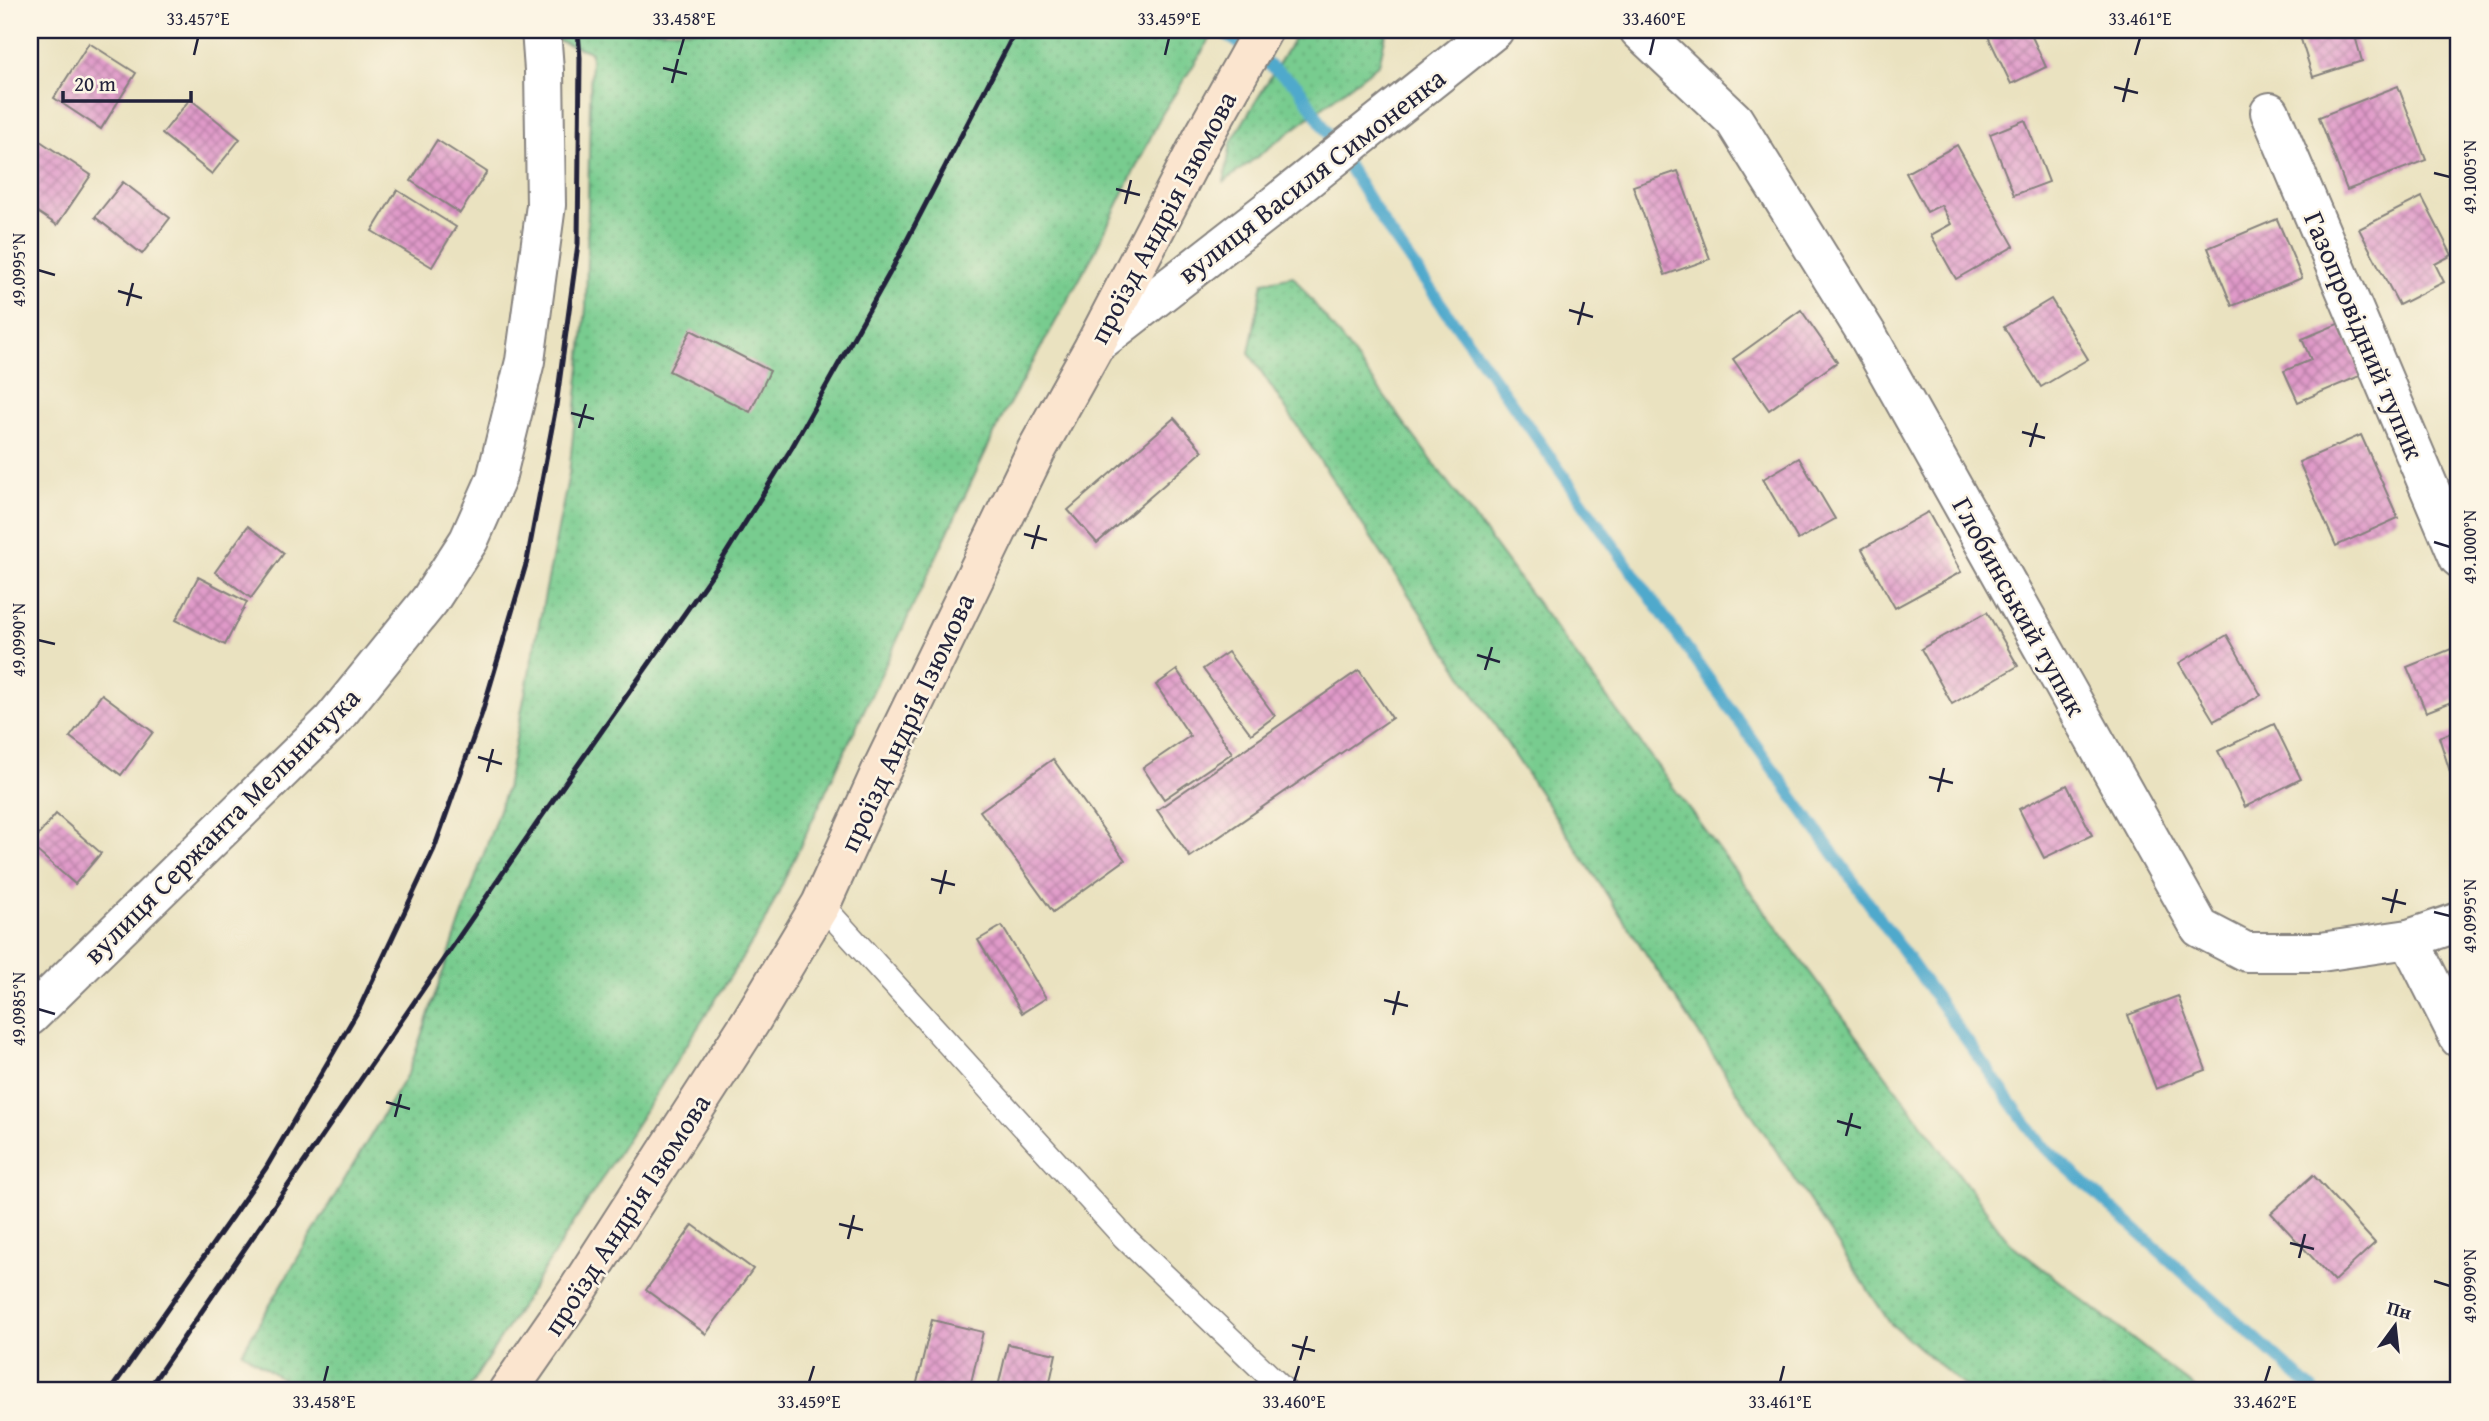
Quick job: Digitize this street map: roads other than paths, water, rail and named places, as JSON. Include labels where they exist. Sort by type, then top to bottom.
[{"type":"street","name":"вулиця Сержанта Мельничука","points":[[30,1016],[332,721],[430,600],[469,540],[496,479],[525,361],[546,205],[541,30]]},
{"type":"street","name":"проїзд Андрія Ізюмова","points":[[508,1391],[576,1293],[737,1043],[821,904],[881,771],[1030,464],[1203,137],[1263,30]]},
{"type":"street","name":"вулиця Василя Симоненка","points":[[1095,345],[1494,30]]},
{"type":"street","name":"Глобинський тупик","points":[[1639,30],[1734,120],[1868,336],[2200,928],[2246,952],[2321,953],[2409,939],[2459,922]]},
{"type":"street","name":"Газопровідний тупик","points":[[2270,112],[2459,558]]},
{"type":"street","points":[[2409,939],[2459,1038]]},
{"type":"lane","points":[[821,904],[1124,1237],[1285,1391]]},
{"type":"waterway","points":[[1220,30],[1298,86],[1389,231],[2040,1143],[2314,1391]]},
{"type":"railway","points":[[110,1391],[266,1168],[359,1009],[434,849],[482,713],[527,561],[556,406],[578,244],[578,30]]},
{"type":"railway","points":[[147,1391],[542,816],[720,563],[791,449],[893,267],[1016,30]]}]
